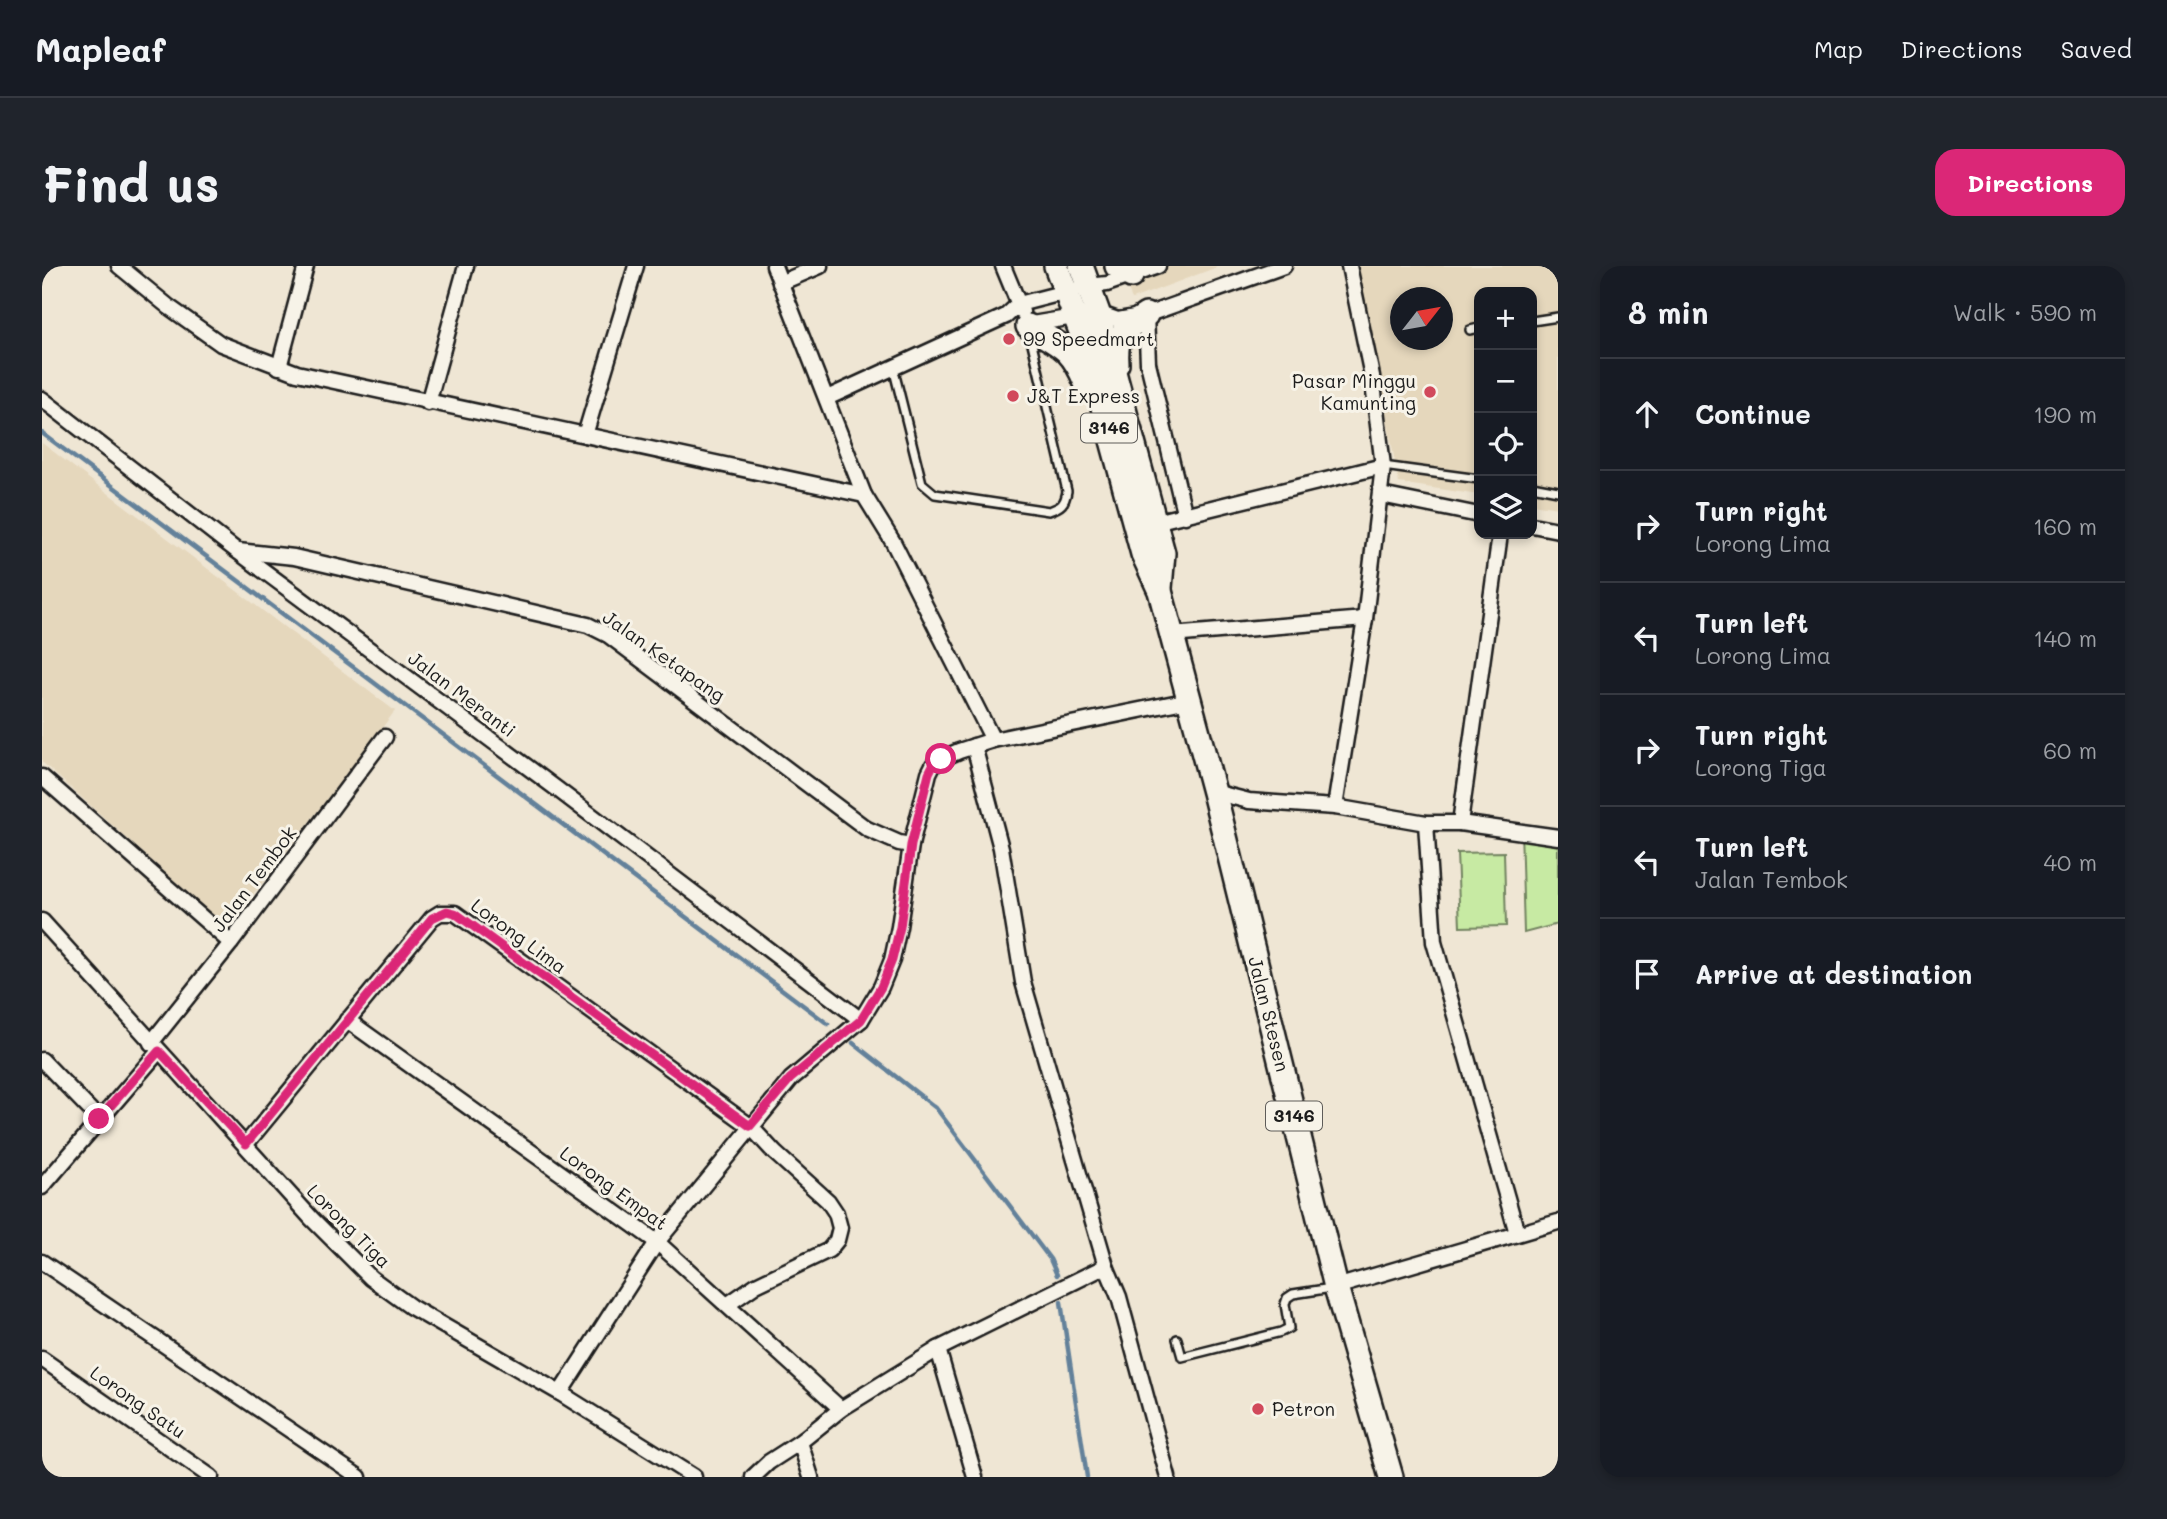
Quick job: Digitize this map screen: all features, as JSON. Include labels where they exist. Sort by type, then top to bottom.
[{"type":"main road","name":"3146","points":[[1056,266],[1086,345],[1143,554],[1160,591]]},
{"type":"main road","name":"3146","points":[[1085,276],[1118,383],[1163,553],[1160,591]]},
{"type":"main road","points":[[1118,383],[1118,339],[1123,331],[1146,315]]},
{"type":"main road","points":[[1028,326],[1055,341],[1072,355],[1080,368],[1120,471]]},
{"type":"main road","name":"Jalan Stesen","points":[[1160,591],[1214,792],[1336,1287],[1391,1477]]},
{"type":"street","points":[[119,266],[169,307],[221,344],[297,373],[864,495]]},
{"type":"street","points":[[279,367],[306,266]]},
{"type":"street","points":[[428,402],[466,266]]},
{"type":"street","points":[[585,435],[636,266]]},
{"type":"street","points":[[774,266],[864,495],[893,542],[993,740]]},
{"type":"street","points":[[780,283],[820,266]]},
{"type":"street","points":[[1003,266],[1028,326]]},
{"type":"street","points":[[827,398],[1006,316],[1019,304],[1066,292],[1085,276],[1107,284],[1125,269],[1158,266]]},
{"type":"street","points":[[1006,316],[1028,326],[1098,313],[1118,320],[1146,315],[1284,266]]},
{"type":"street","points":[[1335,807],[1366,619],[1383,466],[1371,376],[1349,266]]},
{"type":"street","points":[[1146,315],[1148,363],[1185,516]]},
{"type":"street","name":"Jalan Meranti","points":[[42,399],[237,551],[861,1020]]},
{"type":"street","points":[[1155,522],[1383,466]]},
{"type":"street","points":[[1381,495],[1474,514]]},
{"type":"street","points":[[1537,526],[1558,530]]},
{"type":"street","points":[[1460,823],[1499,539]]},
{"type":"street","name":"Jalan Ketapang","points":[[237,551],[294,557],[588,625],[608,635],[867,829],[899,843],[911,845]]},
{"type":"street","points":[[1171,635],[1366,619]]},
{"type":"street","points":[[561,1393],[657,1242],[790,1079],[861,1020],[881,987],[892,960],[900,927],[911,845],[933,765],[958,751],[993,740],[1189,700]]},
{"type":"street","name":"Jalan Tembok","points":[[42,1186],[155,1047],[385,737]]},
{"type":"street","points":[[974,746],[1001,848],[1023,982],[1106,1266],[1119,1297],[1168,1477]]},
{"type":"street","points":[[42,778],[230,943]]},
{"type":"street","points":[[1214,792],[1249,800],[1335,807],[1426,823],[1460,823],[1558,837]]},
{"type":"street","points":[[1426,823],[1434,942],[1517,1233]]},
{"type":"street","name":"Lorong Lima","points":[[246,1144],[432,918],[447,911],[455,913],[750,1126],[775,1153],[828,1201],[836,1213],[840,1227],[837,1240],[829,1251],[757,1285],[727,1305]]},
{"type":"street","name":"Lorong Tiga","points":[[42,921],[312,1219],[371,1278],[411,1307],[561,1393],[694,1477]]},
{"type":"street","name":"Lorong Empat","points":[[348,1020],[657,1242],[841,1409]]},
{"type":"street","points":[[42,1060],[99,1119]]},
{"type":"street","points":[[1336,1287],[1558,1222]]},
{"type":"street","points":[[42,1262],[359,1477]]},
{"type":"street","points":[[753,1477],[841,1409],[939,1349],[1106,1266]]},
{"type":"street","points":[[939,1349],[975,1477]]},
{"type":"street","name":"Lorong Satu","points":[[42,1359],[211,1477]]},
{"type":"street","points":[[800,1442],[811,1477]]},
{"type":"lane","points":[[1537,320],[1558,317]]},
{"type":"lane","points":[[893,367],[922,483],[928,490],[935,494],[1049,511],[1065,502],[1067,491],[1028,326]]},
{"type":"lane","points":[[1470,330],[1474,329]]},
{"type":"lane","points":[[1383,466],[1474,478]]},
{"type":"lane","points":[[1537,487],[1558,491]]},
{"type":"lane","points":[[1177,1339],[1182,1357],[1281,1332],[1289,1328],[1285,1304],[1287,1298],[1293,1294],[1336,1287]]},
{"type":"shaded area","points":[[1117,266],[1220,266],[1132,299]]},
{"type":"shaded area","name":"Pasar Minggu Kamunting","points":[[1358,266],[1558,266],[1558,508],[1537,505],[1537,287],[1474,287],[1474,494],[1399,483]]},
{"type":"shaded area","points":[[42,443],[395,711],[227,928],[42,762]]},
{"type":"green space","points":[[1521,828],[1558,833],[1558,924],[1524,933]]},
{"type":"green space","points":[[1504,852],[1506,926],[1460,927],[1457,853]]},
{"type":"waterway","points":[[42,433],[828,1024]]},
{"type":"waterway","points":[[853,1043],[936,1108],[1050,1259],[1057,1275]]},
{"type":"waterway","points":[[1061,1302],[1087,1477]]},
{"type":"place","name":"99 Speedmart","points":[[1009,339]]},
{"type":"place","name":"Pasar Minggu Kamunting","points":[[1430,392]]},
{"type":"place","name":"J&T Express","points":[[1013,396]]},
{"type":"place","name":"Petron","points":[[1258,1409]]},
{"type":"route","points":[[99,1119],[159,1051],[246,1144],[432,918],[447,911],[455,913],[750,1126],[790,1079],[861,1020],[881,987],[892,960],[900,927],[911,845],[929,773],[933,765],[941,759]]}]
